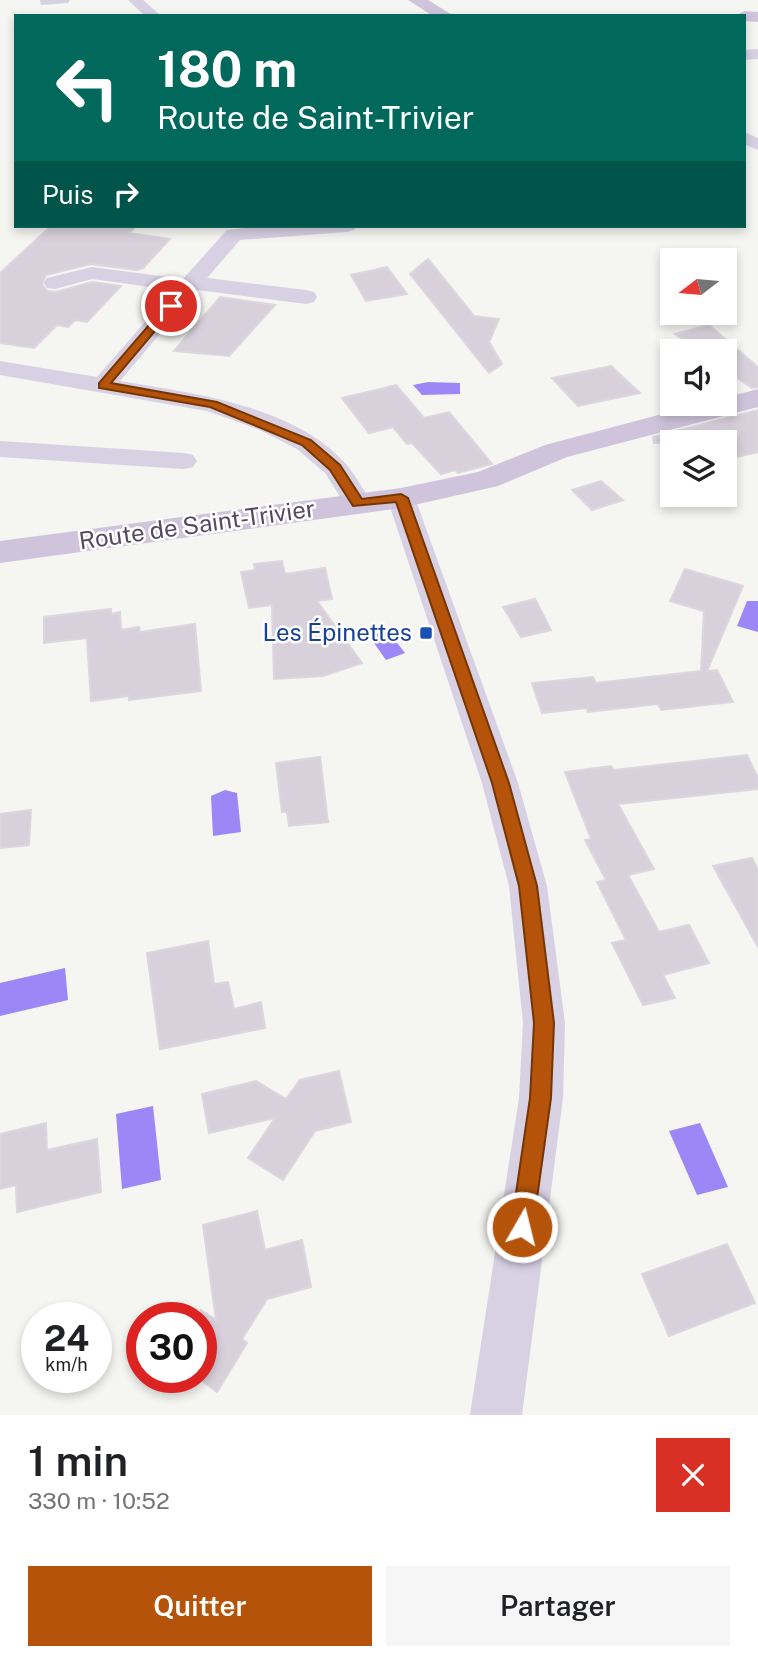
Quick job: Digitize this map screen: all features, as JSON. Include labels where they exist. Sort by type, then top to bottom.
[{"type":"main road","points":[[416,0],[442,14]]},
{"type":"main road","name":"Route de Saint-Trivier","points":[[0,551],[401,498],[487,479],[556,451],[758,398]]},
{"type":"street","points":[[46,2],[63,0]]},
{"type":"street","points":[[135,0],[152,14]]},
{"type":"street","points":[[103,385],[189,284],[229,230],[288,228]]},
{"type":"street","points":[[55,283],[92,273],[306,297]]},
{"type":"street","points":[[3,372],[103,385],[212,404],[306,443],[335,468],[358,503]]},
{"type":"street","points":[[0,449],[184,461]]},
{"type":"street","points":[[401,498],[500,783],[528,886],[544,1023],[541,1098],[496,1415]]},
{"type":"shaded area","points":[[428,382],[460,383],[460,394],[422,395],[413,385]]},
{"type":"shaded area","points":[[747,601],[758,601],[758,632],[737,626]]},
{"type":"shaded area","points":[[387,630],[405,653],[386,660],[369,636]]},
{"type":"shaded area","points":[[225,790],[237,793],[241,832],[213,836],[211,796]]},
{"type":"shaded area","points":[[65,968],[68,1000],[0,1016],[0,983]]},
{"type":"shaded area","points":[[153,1106],[161,1180],[122,1189],[116,1114]]},
{"type":"shaded area","points":[[700,1123],[728,1187],[697,1195],[669,1131]]},
{"type":"building","points":[[49,228],[134,228],[129,233],[170,239],[143,268],[136,270],[91,264],[46,275],[42,284],[47,291],[56,292],[92,282],[121,286],[87,322],[75,320],[68,327],[57,325],[34,348],[0,343],[0,273]]},
{"type":"building","points":[[428,259],[474,316],[499,319],[489,342],[502,364],[489,373],[410,274]]},
{"type":"building","points":[[387,267],[407,294],[366,301],[351,275]]},
{"type":"building","points":[[220,297],[275,305],[229,356],[174,351]]},
{"type":"building","points":[[710,326],[725,339],[682,339],[675,334]]},
{"type":"building","points":[[737,349],[758,367],[758,387],[752,388],[737,378]]},
{"type":"building","points":[[611,366],[640,393],[578,406],[552,378]]},
{"type":"building","points":[[396,385],[424,418],[449,412],[492,464],[458,473],[455,470],[441,474],[412,443],[407,444],[393,427],[369,433],[342,398]]},
{"type":"building","points":[[758,410],[758,452],[737,457],[737,430],[680,430],[737,416]]},
{"type":"building","points":[[660,435],[660,443],[654,443],[653,437]]},
{"type":"building","points":[[601,481],[623,500],[592,510],[572,490]]},
{"type":"building","points":[[282,561],[285,574],[325,568],[332,599],[317,601],[362,663],[323,676],[274,679],[272,605],[249,608],[241,572],[255,570],[254,564]]},
{"type":"building","points":[[685,569],[743,586],[707,671],[717,670],[733,702],[661,710],[658,704],[588,712],[587,708],[542,713],[532,683],[593,677],[596,683],[701,671],[704,611],[670,601]]},
{"type":"building","points":[[535,599],[551,630],[521,637],[503,607]]},
{"type":"building","points":[[111,609],[111,614],[120,612],[121,630],[139,627],[140,632],[195,624],[201,691],[129,700],[129,696],[91,701],[87,638],[44,643],[44,617]]},
{"type":"building","points":[[747,755],[758,778],[758,789],[618,804],[654,869],[628,875],[659,932],[689,925],[709,963],[663,975],[675,998],[643,1005],[612,943],[626,940],[597,882],[606,880],[585,840],[591,839],[565,772],[611,766],[614,770]]},
{"type":"building","points":[[320,757],[328,822],[289,826],[287,812],[282,812],[276,763]]},
{"type":"building","points":[[31,810],[29,845],[0,848],[0,814]]},
{"type":"building","points":[[752,858],[758,869],[758,947],[713,866]]},
{"type":"building","points":[[208,941],[214,984],[228,982],[234,1009],[261,1002],[265,1028],[160,1049],[147,953]]},
{"type":"building","points":[[339,1071],[351,1122],[315,1131],[283,1180],[248,1158],[275,1118],[209,1133],[202,1094],[256,1081],[286,1099],[300,1080]]},
{"type":"building","points":[[46,1123],[47,1150],[97,1139],[101,1192],[17,1212],[16,1185],[0,1189],[0,1134]]},
{"type":"building","points":[[257,1211],[265,1250],[302,1240],[311,1287],[267,1299],[242,1339],[247,1343],[217,1392],[217,1302],[214,1302],[203,1225]]},
{"type":"building","points":[[727,1244],[755,1303],[669,1336],[642,1274]]},
{"type":"place","name":"Les Épinettes","points":[[426,633]]},
{"type":"route","points":[[171,306],[103,385],[212,404],[269,425],[306,443],[335,468],[358,503],[401,498],[500,783],[528,886],[544,1023],[541,1098],[522,1227]]}]
